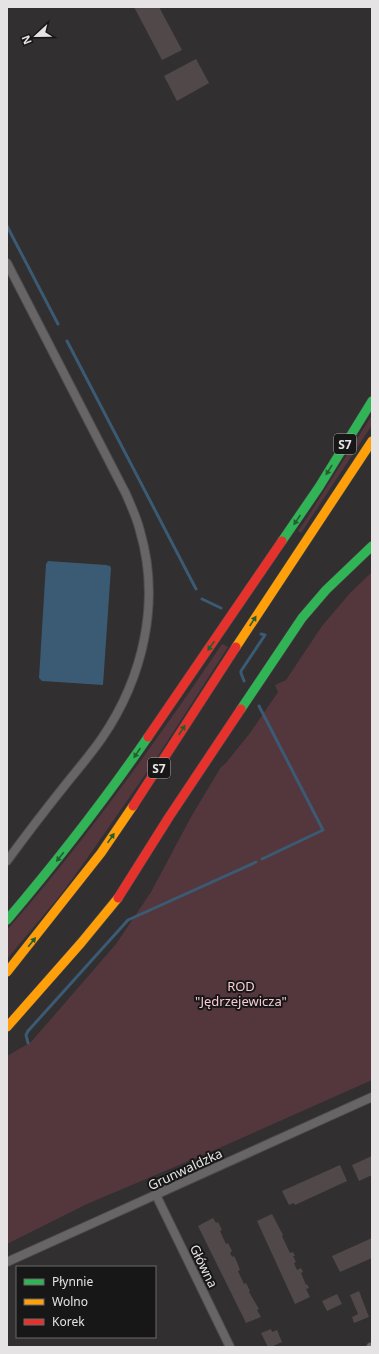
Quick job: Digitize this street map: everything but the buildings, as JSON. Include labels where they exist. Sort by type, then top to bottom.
[{"type":"main road","name":"S7","points":[[7,920],[43,878],[117,782],[319,487],[372,401]]},
{"type":"main road","name":"S7","points":[[7,972],[101,853],[137,801],[232,653],[372,441]]},
{"type":"main road","points":[[7,1026],[117,899],[169,817],[302,618],[331,585],[372,546]]},
{"type":"street","points":[[7,263],[126,494],[140,530],[147,564],[150,594],[148,617],[141,657],[131,685],[119,710],[102,739],[7,861]]},
{"type":"street","name":"Grunwaldzka","points":[[7,1262],[372,1097]]},
{"type":"street","name":"Główna","points":[[156,1195],[230,1347]]},
{"type":"green space","points":[[372,415],[372,425],[301,533],[298,531]]},
{"type":"green space","name":"ROD \"Jędrzejewicza\"","points":[[372,572],[372,1080],[217,1149],[87,1204],[7,1244],[7,1056],[31,1042],[116,944],[151,892],[191,817],[221,767],[250,733],[278,692],[275,685],[286,680],[322,626],[350,593]]},
{"type":"green space","points":[[222,644],[228,647],[156,759],[62,893],[7,959],[7,930],[92,826],[171,718]]},
{"type":"water","points":[[48,561],[106,565],[110,566],[111,568],[103,685],[42,681],[39,678],[46,564]]},
{"type":"waterway","points":[[7,226],[58,324]]},
{"type":"waterway","points":[[67,341],[196,589]]},
{"type":"waterway","points":[[202,599],[221,608]]},
{"type":"waterway","points":[[244,681],[241,671],[265,635],[261,634]]},
{"type":"waterway","points":[[259,706],[323,830],[262,859]]},
{"type":"waterway","points":[[28,1043],[26,1035],[28,1031],[128,920],[256,862]]},
{"type":"traffic: fast","points":[[282,541],[319,487],[372,401]]},
{"type":"traffic: fast","points":[[241,709],[302,618],[326,590],[372,546]]},
{"type":"traffic: fast","points":[[7,920],[80,830],[148,737]]},
{"type":"traffic: slow","points":[[236,647],[372,441]]},
{"type":"traffic: slow","points":[[7,972],[101,853],[133,806]]},
{"type":"traffic: slow","points":[[7,1027],[81,943],[118,898]]},
{"type":"traffic: jam","points":[[148,737],[282,541]]},
{"type":"traffic: jam","points":[[133,806],[236,647]]},
{"type":"traffic: jam","points":[[118,898],[169,817],[241,709]]}]
